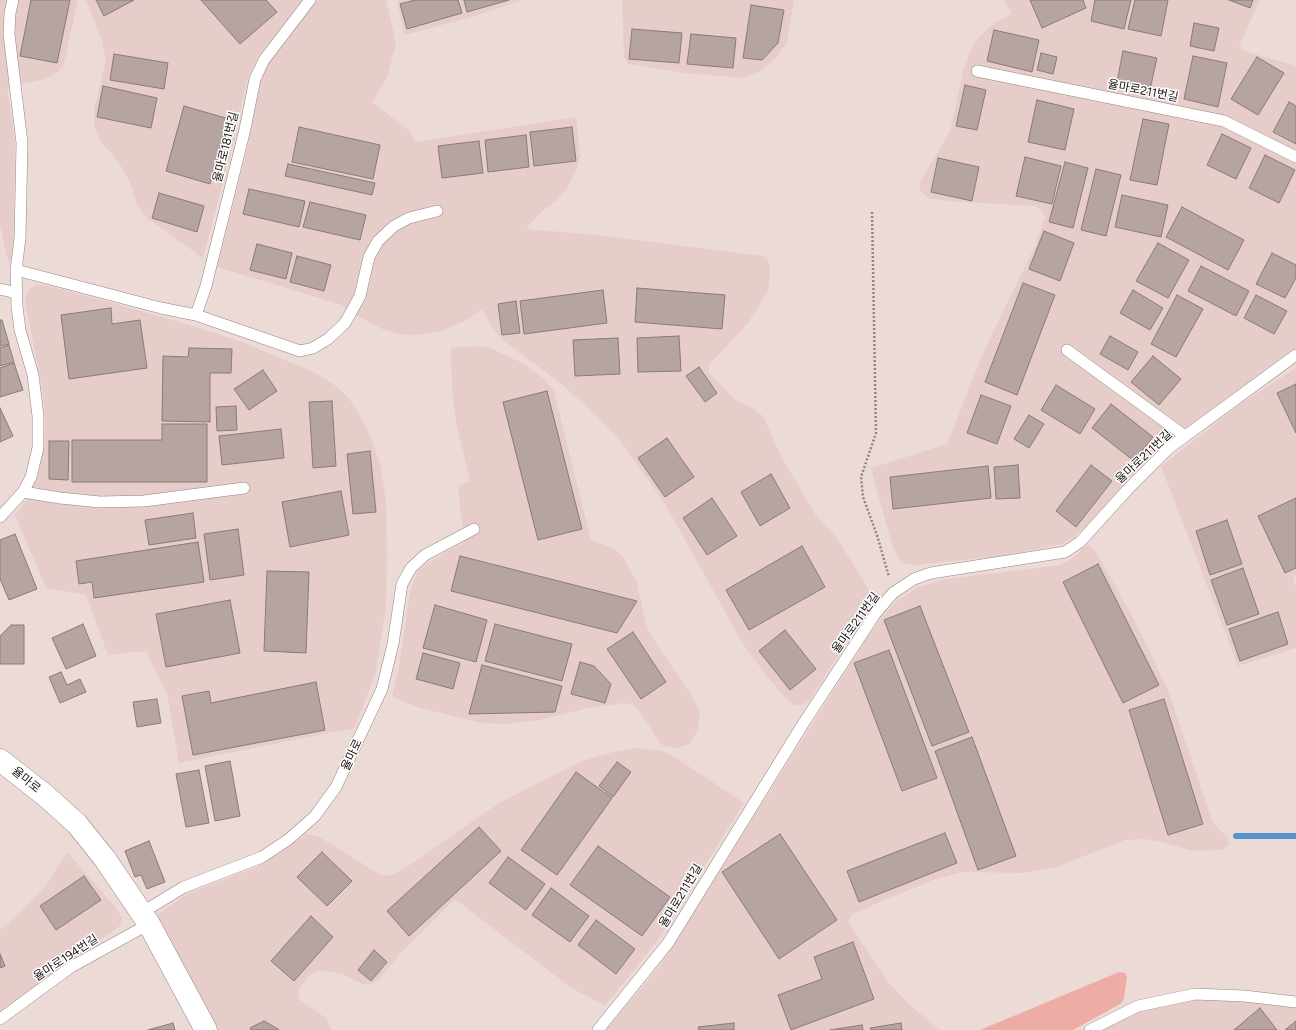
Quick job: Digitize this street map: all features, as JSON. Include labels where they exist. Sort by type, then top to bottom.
[{"type":"street","name":"율마로","points":[[0,760],[46,796],[76,824],[105,859],[145,918],[206,1030]]},
{"type":"lane","points":[[0,517],[23,492],[30,477],[38,448],[38,416],[33,375],[20,330],[17,293],[16,270],[20,238],[22,143],[9,34],[10,13],[13,0]]},
{"type":"lane","name":"율마로181번길","points":[[196,315],[206,286],[245,129],[255,79],[264,60],[310,0]]},
{"type":"lane","name":"율마로211번길","points":[[977,71],[1224,121],[1296,156]]},
{"type":"lane","points":[[16,270],[161,308],[196,315],[300,351],[313,348],[328,339],[345,323],[360,296],[369,257],[378,241],[394,226],[409,218],[436,211]]},
{"type":"lane","points":[[0,289],[17,293]]},
{"type":"lane","points":[[1067,350],[1185,436]]},
{"type":"lane","name":"율마로211번길","points":[[598,1030],[668,943],[802,724],[875,614],[893,593],[914,579],[931,573],[1064,552],[1080,542],[1129,488],[1169,448],[1296,355]]},
{"type":"lane","points":[[23,492],[100,502],[182,497],[244,488]]},
{"type":"lane","name":"율마로","points":[[145,918],[184,887],[262,857],[289,839],[315,816],[336,787],[382,689],[393,644],[402,584],[411,568],[425,555],[474,529]]},
{"type":"lane","name":"율마로194번길","points":[[0,1019],[71,967],[145,918]]},
{"type":"lane","points":[[1090,1030],[1138,1006],[1190,995],[1238,996],[1296,1002]]},
{"type":"path","points":[[872,212],[876,433],[861,478],[863,497],[877,535],[893,593]]},
{"type":"shaded area","points":[[0,0],[78,0],[64,64],[59,71],[45,79],[7,87],[15,144],[13,262],[8,261],[0,225]]},
{"type":"shaded area","points":[[86,0],[304,0],[258,56],[247,80],[235,137],[203,258],[147,218],[137,205],[130,182],[119,163],[100,140],[94,127],[94,110],[106,60],[102,41]]},
{"type":"shaded area","points":[[317,0],[386,0],[396,44],[387,78],[372,102],[408,130],[416,142],[576,117],[580,156],[578,166],[567,188],[558,199],[540,213],[526,229],[597,235],[763,256],[769,262],[770,276],[768,290],[761,303],[747,324],[708,366],[709,373],[734,399],[751,407],[763,416],[782,458],[815,514],[837,538],[876,601],[855,629],[810,699],[802,705],[795,705],[785,698],[743,644],[665,504],[622,443],[597,416],[558,381],[505,342],[493,329],[482,309],[467,320],[438,332],[414,335],[399,334],[382,329],[361,318],[342,305],[217,267],[249,141],[261,80],[267,66]]},
{"type":"shaded area","points":[[397,0],[524,0],[469,18],[404,35]]},
{"type":"shaded area","points":[[622,0],[794,0],[787,42],[777,57],[757,73],[744,78],[686,73],[628,64],[624,57]]},
{"type":"shaded area","points":[[1004,0],[1260,0],[1239,46],[1244,51],[1296,66],[1296,349],[1162,445],[1136,470],[1091,521],[1074,537],[1062,544],[1002,556],[915,565],[904,563],[897,556],[892,545],[871,468],[947,444],[984,351],[1035,246],[1045,217],[1041,209],[1034,206],[944,201],[929,198],[921,192],[919,184],[950,131],[963,72],[971,49],[982,34],[996,22],[1012,14]]},
{"type":"shaded area","points":[[35,285],[47,285],[187,324],[242,342],[316,373],[332,383],[348,397],[360,415],[372,440],[380,464],[386,501],[386,606],[376,672],[355,728],[179,763],[167,694],[146,651],[108,655],[86,595],[46,588],[15,515],[26,500],[37,479],[42,457],[45,426],[44,403],[39,371],[25,302],[28,291]]},
{"type":"shaded area","points":[[476,346],[490,348],[525,364],[545,380],[554,391],[591,540],[614,549],[623,557],[636,580],[648,631],[692,696],[700,714],[697,732],[689,744],[676,748],[662,746],[640,712],[633,705],[624,703],[589,708],[539,720],[507,724],[482,723],[420,708],[392,697],[399,667],[409,598],[418,571],[429,562],[464,542],[458,486],[470,481],[456,422],[452,390],[451,348]]},
{"type":"shaded area","points":[[1296,368],[1296,576],[1293,578],[1296,588],[1296,648],[1238,666],[1161,466],[1242,403]]},
{"type":"shaded area","points":[[1088,544],[1099,557],[1132,616],[1168,690],[1212,820],[1218,829],[1228,837],[1229,845],[1221,850],[1193,851],[1158,841],[1144,839],[1125,840],[1056,867],[1023,873],[961,872],[933,880],[852,914],[848,922],[888,982],[909,1004],[940,1030],[606,1030],[658,968],[863,644],[882,617],[898,600],[918,587],[947,579],[1061,565],[1073,558]]},
{"type":"shaded area","points":[[636,748],[663,751],[673,756],[744,803],[658,940],[605,1006],[570,987],[455,899],[401,953],[379,979],[371,985],[362,984],[342,974],[318,970],[308,977],[300,988],[298,995],[300,1000],[326,1018],[332,1030],[215,1030],[156,921],[159,913],[189,893],[254,868],[277,855],[306,834],[318,836],[383,876],[391,875],[404,869],[496,805],[542,781],[585,760],[613,752]]},
{"type":"shaded area","points":[[67,852],[116,908],[122,918],[120,926],[0,1010],[0,930],[20,913],[47,884]]},
{"type":"shaded area","points":[[1119,972],[1125,973],[1127,977],[1124,999],[1120,1004],[1073,1030],[980,1030]]},
{"type":"shaded area","points":[[1215,999],[1296,1007],[1296,1030],[1101,1030],[1130,1014],[1152,1008],[1191,1000]]},
{"type":"building","points":[[31,0],[70,0],[57,63],[20,56]]},
{"type":"building","points":[[96,0],[134,0],[104,16]]},
{"type":"building","points":[[201,0],[266,0],[277,12],[240,44]]},
{"type":"building","points":[[415,0],[458,0],[462,13],[407,29],[400,4]]},
{"type":"building","points":[[464,0],[509,0],[467,12]]},
{"type":"building","points":[[1030,0],[1083,0],[1086,8],[1042,28]]},
{"type":"building","points":[[1095,0],[1131,0],[1124,29],[1091,21]]},
{"type":"building","points":[[1135,0],[1168,0],[1161,36],[1128,29]]},
{"type":"building","points":[[1229,0],[1253,0],[1250,8]]},
{"type":"building","points":[[751,5],[784,10],[778,43],[762,60],[743,58]]},
{"type":"building","points":[[1194,23],[1219,28],[1214,51],[1190,46]]},
{"type":"building","points":[[632,29],[682,33],[679,63],[629,59]]},
{"type":"building","points":[[994,30],[1039,40],[1032,72],[987,61]]},
{"type":"building","points":[[691,34],[736,38],[733,68],[687,64]]},
{"type":"building","points":[[1123,51],[1157,58],[1149,94],[1116,87]]},
{"type":"building","points":[[1041,53],[1057,57],[1053,74],[1037,70]]},
{"type":"building","points":[[114,54],[168,63],[164,89],[110,80]]},
{"type":"building","points":[[1193,56],[1227,63],[1218,107],[1184,99]]},
{"type":"building","points":[[1257,57],[1284,73],[1258,115],[1231,99]]},
{"type":"building","points":[[965,85],[986,90],[977,130],[956,126]]},
{"type":"building","points":[[103,86],[157,98],[151,128],[97,117]]},
{"type":"building","points":[[1037,100],[1074,109],[1065,150],[1028,142]]},
{"type":"building","points":[[1289,102],[1296,106],[1296,144],[1273,132]]},
{"type":"building","points":[[184,106],[229,119],[210,184],[166,171]]},
{"type":"building","points":[[1143,119],[1169,124],[1157,185],[1130,180]]},
{"type":"building","points":[[299,127],[380,145],[373,179],[292,162]]},
{"type":"building","points":[[572,127],[576,161],[534,166],[530,132]]},
{"type":"building","points":[[1222,134],[1251,148],[1236,179],[1207,165]]},
{"type":"building","points":[[526,135],[529,167],[488,172],[485,140]]},
{"type":"building","points":[[479,141],[483,173],[442,178],[438,146]]},
{"type":"building","points":[[1265,155],[1295,170],[1279,203],[1249,188]]},
{"type":"building","points":[[1025,157],[1061,166],[1052,204],[1016,196]]},
{"type":"building","points":[[938,158],[979,167],[972,201],[931,192]]},
{"type":"building","points":[[1065,162],[1088,168],[1073,228],[1049,222]]},
{"type":"building","points":[[288,164],[375,183],[372,195],[285,176]]},
{"type":"building","points":[[1096,169],[1121,175],[1106,236],[1081,230]]},
{"type":"building","points":[[249,189],[305,201],[299,227],[243,214]]},
{"type":"building","points":[[159,193],[204,206],[197,232],[152,218]]},
{"type":"building","points":[[1122,195],[1168,205],[1161,237],[1115,227]]},
{"type":"building","points":[[310,202],[366,215],[360,240],[303,227]]},
{"type":"building","points":[[1182,207],[1244,240],[1228,270],[1166,237]]},
{"type":"building","points":[[1044,231],[1074,243],[1060,281],[1029,269]]},
{"type":"building","points":[[1158,243],[1189,260],[1168,298],[1136,281]]},
{"type":"building","points":[[257,244],[292,253],[286,279],[250,270]]},
{"type":"building","points":[[1272,253],[1296,265],[1296,278],[1285,298],[1256,284]]},
{"type":"building","points":[[297,256],[331,265],[324,291],[290,282]]},
{"type":"building","points":[[1201,266],[1249,291],[1236,316],[1188,291]]},
{"type":"building","points":[[1023,283],[1055,295],[1017,395],[985,382]]},
{"type":"building","points":[[637,288],[725,295],[722,329],[635,322]]},
{"type":"building","points":[[603,290],[607,323],[524,334],[520,301]]},
{"type":"building","points":[[1133,290],[1163,308],[1150,330],[1120,313]]},
{"type":"building","points":[[1177,295],[1203,309],[1176,357],[1151,344]]},
{"type":"building","points":[[1256,295],[1287,311],[1274,334],[1244,318]]},
{"type":"building","points":[[516,301],[520,333],[502,335],[498,304]]},
{"type":"building","points":[[111,308],[112,324],[140,320],[147,368],[69,379],[61,315]]},
{"type":"building","points":[[0,320],[2,320],[9,344],[0,346]]},
{"type":"building","points":[[679,336],[681,371],[638,372],[637,338]]},
{"type":"building","points":[[1110,336],[1138,352],[1128,370],[1100,354]]},
{"type":"building","points":[[618,338],[620,374],[575,376],[573,340]]},
{"type":"building","points":[[9,345],[14,362],[0,366],[0,348]]},
{"type":"building","points":[[189,348],[232,349],[231,373],[210,373],[210,422],[162,421],[163,356],[188,357]]},
{"type":"building","points":[[1153,356],[1181,379],[1159,405],[1131,382]]},
{"type":"building","points":[[14,363],[23,390],[0,397],[0,368]]},
{"type":"building","points":[[699,367],[717,393],[705,402],[686,376]]},
{"type":"building","points":[[263,370],[277,391],[249,410],[234,389]]},
{"type":"building","points":[[1296,384],[1296,433],[1277,393]]},
{"type":"building","points":[[1056,385],[1095,409],[1080,434],[1041,410]]},
{"type":"building","points":[[547,391],[582,529],[538,540],[503,402]]},
{"type":"building","points":[[981,395],[1011,406],[997,444],[967,433]]},
{"type":"building","points":[[332,401],[336,466],[313,468],[309,402]]},
{"type":"building","points":[[1111,404],[1153,437],[1134,461],[1092,428]]},
{"type":"building","points":[[236,406],[237,430],[217,431],[216,407]]},
{"type":"building","points":[[0,408],[13,436],[0,442]]},
{"type":"building","points":[[1029,415],[1044,424],[1029,448],[1014,439]]},
{"type":"building","points":[[162,424],[207,424],[207,482],[72,482],[72,440],[162,440]]},
{"type":"building","points":[[281,429],[284,458],[222,465],[219,436]]},
{"type":"building","points":[[667,438],[694,477],[665,497],[638,458]]},
{"type":"building","points":[[49,441],[69,441],[68,480],[49,479]]},
{"type":"building","points":[[370,451],[376,512],[353,514],[347,454]]},
{"type":"building","points":[[1018,465],[1020,498],[996,499],[994,467]]},
{"type":"building","points":[[1091,465],[1112,481],[1076,527],[1056,511]]},
{"type":"building","points":[[988,466],[991,498],[893,509],[890,477]]},
{"type":"building","points":[[771,474],[790,508],[760,526],[741,492]]},
{"type":"building","points":[[341,491],[349,535],[290,547],[282,502]]},
{"type":"building","points":[[712,498],[737,536],[707,555],[683,518]]},
{"type":"building","points":[[1296,498],[1296,568],[1285,573],[1258,516]]},
{"type":"building","points":[[193,513],[196,538],[149,545],[145,520]]},
{"type":"building","points":[[1227,520],[1242,564],[1210,575],[1196,531]]},
{"type":"building","points":[[238,529],[244,575],[210,580],[204,534]]},
{"type":"building","points":[[15,534],[37,589],[9,600],[0,579],[0,540]]},
{"type":"building","points":[[198,542],[204,582],[94,598],[92,582],[79,584],[76,561]]},
{"type":"building","points":[[802,546],[825,587],[749,630],[726,590]]},
{"type":"building","points":[[460,556],[637,601],[617,633],[451,591]]},
{"type":"building","points":[[1098,564],[1159,685],[1123,703],[1063,582]]},
{"type":"building","points":[[1243,568],[1259,614],[1227,625],[1211,580]]},
{"type":"building","points":[[267,571],[309,572],[306,653],[264,651]]},
{"type":"building","points":[[230,600],[240,653],[166,667],[156,614]]},
{"type":"building","points":[[435,605],[487,620],[476,662],[423,648]]},
{"type":"building","points":[[920,606],[969,732],[932,746],[884,620]]},
{"type":"building","points":[[1278,612],[1288,644],[1240,661],[1229,629]]},
{"type":"building","points":[[83,624],[96,656],[66,669],[52,638]]},
{"type":"building","points":[[495,624],[572,644],[562,681],[485,661]]},
{"type":"building","points":[[11,625],[24,625],[24,664],[0,664],[0,636]]},
{"type":"building","points":[[785,630],[816,669],[790,690],[759,651]]},
{"type":"building","points":[[633,632],[666,682],[641,699],[607,649]]},
{"type":"building","points":[[889,650],[937,778],[902,791],[854,663]]},
{"type":"building","points":[[423,653],[460,663],[453,689],[416,679]]},
{"type":"building","points":[[580,662],[594,666],[611,684],[605,703],[571,694]]},
{"type":"building","points":[[482,665],[562,686],[555,712],[469,714]]},
{"type":"building","points":[[61,672],[67,685],[80,679],[86,692],[60,703],[49,677]]},
{"type":"building","points":[[316,682],[325,730],[193,755],[182,696],[209,691],[211,703]]},
{"type":"building","points":[[157,699],[161,723],[137,727],[133,702]]},
{"type":"building","points":[[1164,699],[1203,824],[1168,835],[1129,710]]},
{"type":"building","points":[[972,737],[1016,856],[978,870],[935,751]]},
{"type":"building","points":[[230,761],[240,816],[215,821],[205,766]]},
{"type":"building","points":[[617,762],[631,772],[613,797],[599,786]]},
{"type":"building","points":[[199,770],[209,823],[186,827],[176,774]]},
{"type":"building","points":[[576,772],[612,798],[557,875],[521,850]]},
{"type":"building","points":[[479,827],[501,851],[409,936],[387,911]]},
{"type":"building","points":[[945,833],[957,863],[859,902],[847,871]]},
{"type":"building","points":[[780,834],[837,920],[779,959],[722,872]]},
{"type":"building","points":[[149,841],[165,882],[147,889],[141,875],[135,877],[125,851]]},
{"type":"building","points":[[598,846],[670,897],[642,936],[570,885]]},
{"type":"building","points":[[322,852],[352,881],[327,906],[297,877]]},
{"type":"building","points":[[508,857],[545,884],[526,910],[489,883]]},
{"type":"building","points":[[84,876],[101,900],[56,930],[40,906]]},
{"type":"building","points":[[551,888],[589,916],[570,942],[532,915]]},
{"type":"building","points":[[311,916],[333,937],[294,981],[271,961]]},
{"type":"building","points":[[596,920],[635,949],[616,974],[578,945]]},
{"type":"building","points":[[853,942],[874,999],[791,1030],[778,995],[822,979],[814,957]]},
{"type":"building","points":[[374,950],[387,962],[371,981],[358,970]]},
{"type":"building","points":[[0,954],[5,966],[0,968]]},
{"type":"building","points":[[1260,1008],[1277,1030],[1234,1030]]},
{"type":"building","points":[[264,1021],[279,1030],[251,1030],[250,1028]]},
{"type":"building","points":[[1296,1021],[1296,1030],[1285,1030]]},
{"type":"building","points":[[173,1023],[175,1030],[148,1030]]},
{"type":"building","points":[[734,1023],[734,1030],[699,1030],[698,1027]]},
{"type":"building","points":[[901,1023],[902,1030],[871,1030],[870,1028]]},
{"type":"building","points":[[862,1025],[863,1030],[830,1030]]},
{"type":"waterway","points":[[1236,836],[1296,836]]}]
